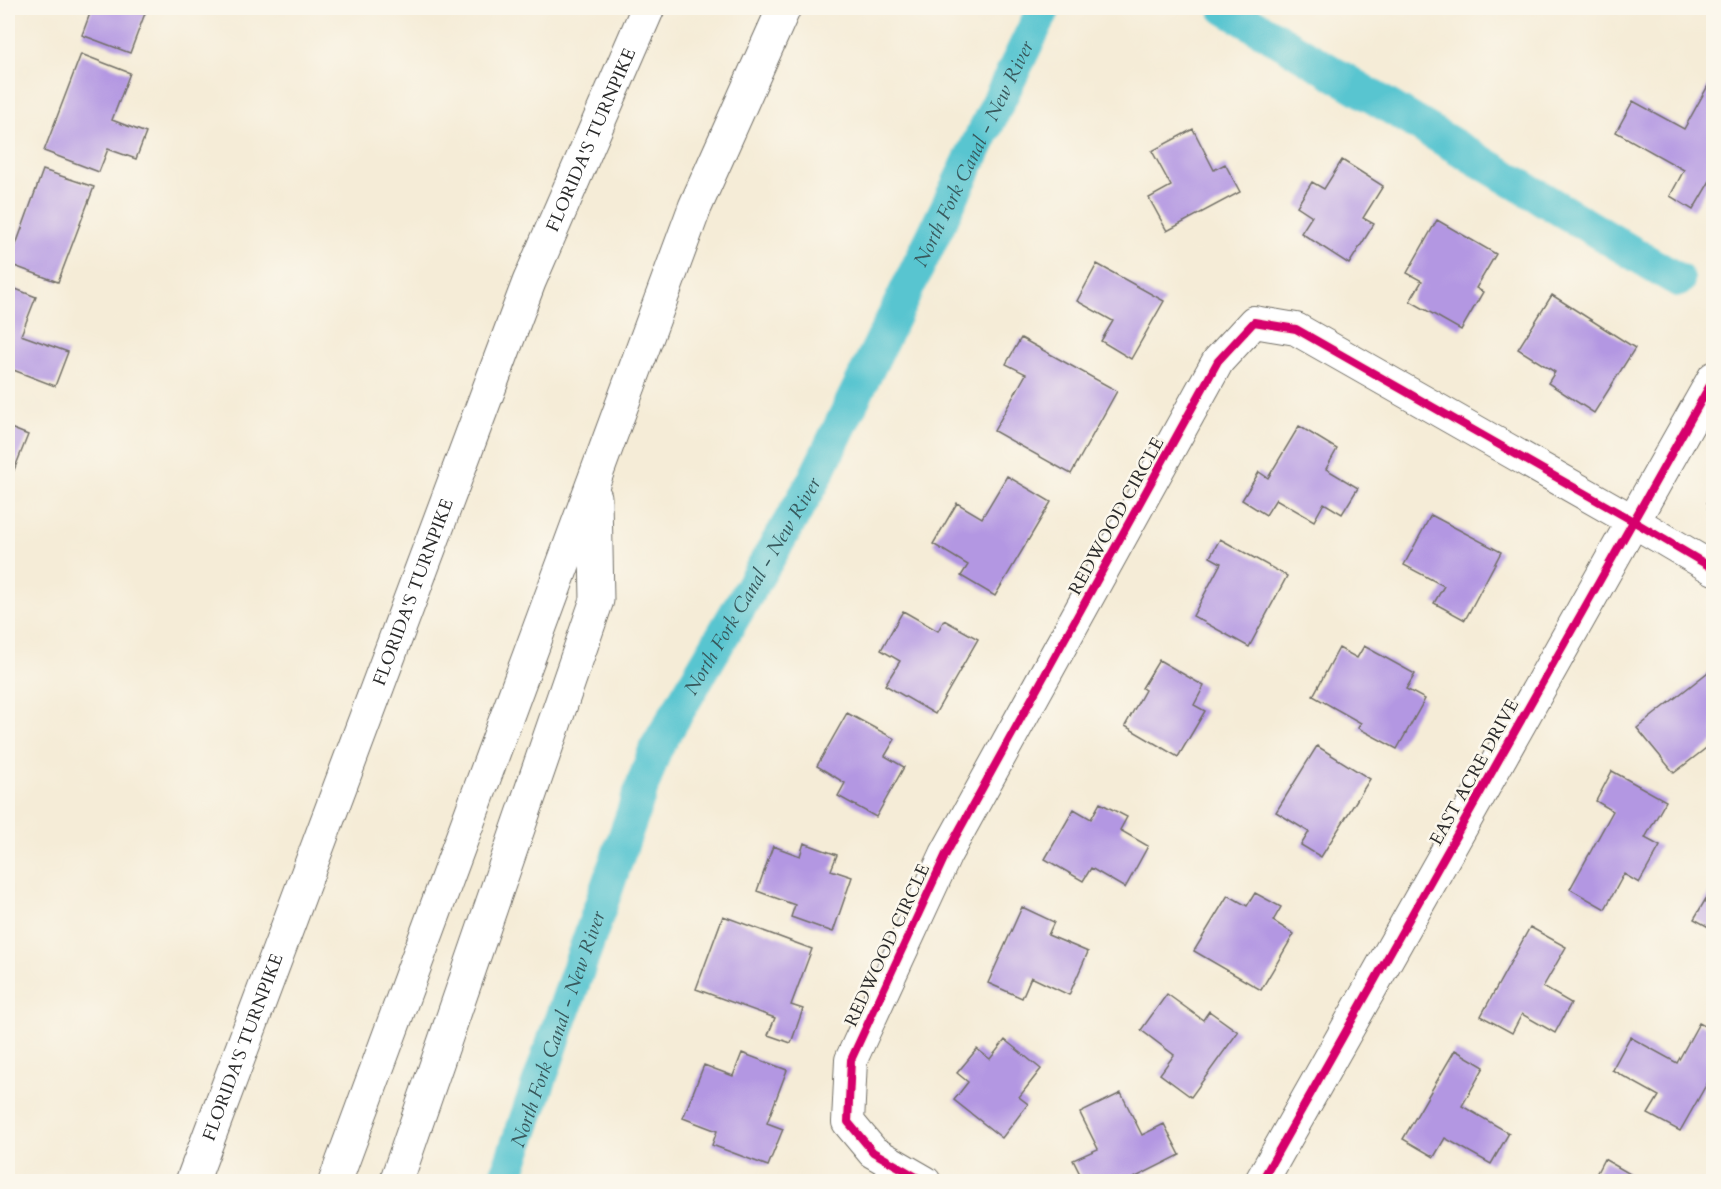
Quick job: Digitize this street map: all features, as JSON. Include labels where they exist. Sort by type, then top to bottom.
[{"type":"main road","name":"FLORIDA'S TURNPIKE","points":[[192,1182],[529,282],[648,8]]},
{"type":"main road","points":[[335,1182],[695,207],[784,8]]},
{"type":"main road","name":"EAST ACRE DRIVE","points":[[1261,1182],[1713,378]]},
{"type":"main road","points":[[396,1182],[597,600],[595,477]]},
{"type":"street","name":"REDWOOD CIRCLE","points":[[925,1182],[873,1152],[848,1122],[851,1060],[946,854],[1218,361],[1254,322],[1296,329],[1633,521]]},
{"type":"street","points":[[1633,521],[1713,569]]},
{"type":"path","points":[[1710,521],[1708,500],[1713,489]]},
{"type":"building","points":[[92,8],[147,8],[130,53],[82,35]]},
{"type":"building","points":[[81,54],[130,73],[112,120],[146,133],[136,159],[108,149],[99,172],[44,151]]},
{"type":"building","points":[[1714,75],[1714,174],[1693,210],[1670,196],[1684,170],[1616,132],[1633,101],[1684,129]]},
{"type":"building","points":[[1193,129],[1214,170],[1225,164],[1240,192],[1167,231],[1149,198],[1171,186],[1152,151]]},
{"type":"building","points":[[1342,160],[1383,186],[1363,218],[1374,224],[1349,264],[1301,233],[1312,216],[1297,206],[1312,182],[1324,189]]},
{"type":"building","points":[[43,170],[94,187],[58,282],[9,264]]},
{"type":"building","points":[[1437,220],[1496,254],[1476,288],[1483,292],[1461,330],[1410,301],[1422,281],[1407,273]]},
{"type":"building","points":[[1097,264],[1164,301],[1131,359],[1101,341],[1113,321],[1077,301]]},
{"type":"building","points":[[8,286],[36,297],[21,335],[68,352],[55,386],[8,368]]},
{"type":"building","points":[[1552,295],[1635,348],[1594,413],[1548,383],[1555,372],[1518,349]]},
{"type":"building","points":[[1021,338],[1117,391],[1071,474],[994,431],[1026,374],[1006,364]]},
{"type":"building","points":[[1299,426],[1337,449],[1326,469],[1358,488],[1342,514],[1324,503],[1314,521],[1276,499],[1266,515],[1242,500],[1259,472],[1268,478]]},
{"type":"building","points":[[8,427],[28,435],[8,485]]},
{"type":"building","points":[[1007,476],[1051,502],[995,596],[961,576],[968,565],[933,544],[957,503],[982,518]]},
{"type":"building","points":[[1431,515],[1501,552],[1465,620],[1434,603],[1444,586],[1404,565]]},
{"type":"building","points":[[1220,539],[1287,576],[1249,647],[1193,616],[1221,563],[1210,557]]},
{"type":"building","points":[[903,611],[938,631],[944,620],[978,639],[935,714],[885,685],[900,661],[881,650]]},
{"type":"building","points":[[1364,646],[1415,674],[1406,689],[1425,699],[1397,749],[1358,728],[1361,723],[1313,696],[1339,648],[1357,658]]},
{"type":"building","points":[[1159,660],[1204,686],[1194,705],[1205,711],[1178,757],[1125,726],[1145,690],[1142,688]]},
{"type":"building","points":[[1712,669],[1714,742],[1674,773],[1637,728]]},
{"type":"building","points":[[847,713],[895,739],[885,756],[904,767],[876,817],[838,796],[845,783],[817,766]]},
{"type":"building","points":[[1317,746],[1370,779],[1321,857],[1301,845],[1309,832],[1276,812]]},
{"type":"building","points":[[1612,771],[1666,801],[1645,838],[1660,846],[1639,883],[1624,874],[1605,909],[1570,889],[1613,811],[1596,801]]},
{"type":"building","points":[[1100,803],[1127,817],[1120,830],[1148,846],[1125,888],[1091,868],[1083,881],[1045,859],[1074,809],[1091,819]]},
{"type":"building","points":[[804,843],[837,855],[831,870],[852,877],[833,932],[791,917],[795,905],[757,891],[773,846],[800,856]]},
{"type":"building","points":[[1714,885],[1714,930],[1694,919]]},
{"type":"building","points":[[1255,893],[1281,907],[1273,921],[1294,934],[1261,990],[1194,951],[1228,895],[1247,906]]},
{"type":"building","points":[[1022,907],[1054,922],[1048,935],[1088,952],[1069,995],[1031,977],[1022,998],[988,983]]},
{"type":"building","points":[[723,916],[812,949],[791,1005],[803,1009],[791,1043],[768,1035],[775,1018],[696,989]]},
{"type":"building","points":[[1530,927],[1566,947],[1543,987],[1571,1003],[1555,1033],[1522,1014],[1512,1033],[1481,1016]]},
{"type":"building","points":[[1167,994],[1203,1020],[1209,1011],[1238,1032],[1191,1097],[1160,1074],[1174,1055],[1141,1030]]},
{"type":"building","points":[[1699,1023],[1714,1031],[1714,1071],[1680,1131],[1648,1114],[1659,1096],[1612,1070],[1630,1037],[1677,1063]]},
{"type":"building","points":[[1005,1040],[1041,1069],[1019,1097],[1028,1104],[1002,1138],[954,1100],[968,1082],[957,1073],[977,1049],[990,1059]]},
{"type":"building","points":[[1455,1050],[1484,1067],[1462,1106],[1509,1133],[1491,1164],[1445,1138],[1434,1157],[1403,1139]]},
{"type":"building","points":[[742,1053],[787,1070],[767,1123],[783,1129],[768,1166],[712,1145],[717,1131],[683,1118],[704,1065],[733,1076]]},
{"type":"building","points":[[1121,1093],[1142,1135],[1164,1124],[1180,1155],[1126,1182],[1084,1182],[1073,1160],[1098,1149],[1080,1113]]},
{"type":"building","points":[[1604,1159],[1644,1182],[1592,1182]]},
{"type":"waterway","name":"North Fork Canal - New River","points":[[504,1182],[655,750],[812,484],[1044,8]]},
{"type":"waterway","points":[[1225,8],[1678,280]]},
{"type":"cycle path","points":[[925,1182],[873,1152],[848,1122],[851,1060],[946,854],[1218,361],[1254,322],[1296,329],[1714,569]]},
{"type":"cycle path","points":[[1261,1182],[1714,378]]}]
